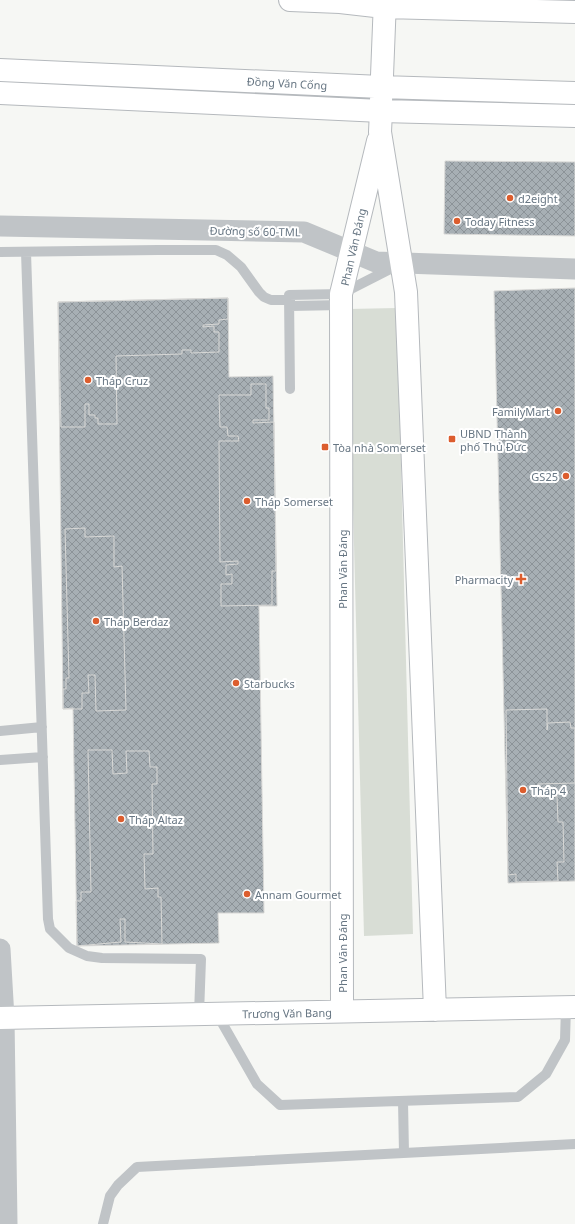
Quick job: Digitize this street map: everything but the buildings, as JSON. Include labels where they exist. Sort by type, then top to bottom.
[{"type":"street","points":[[290,0],[575,12]]},
{"type":"street","name":"Phan Văn Đáng","points":[[342,1012],[341,300],[380,132],[385,3]]},
{"type":"street","name":"Đồng Văn Cống","points":[[0,70],[381,87],[575,93]]},
{"type":"street","name":"Đồng Văn Cống","points":[[0,93],[381,111],[575,116]]},
{"type":"street","name":"Phan Văn Đáng","points":[[380,132],[407,300],[435,1010]]},
{"type":"street","name":"Đường số 60-TML","points":[[0,226],[304,232],[376,262],[575,269]]},
{"type":"street","points":[[0,949],[7,1224]]},
{"type":"street","name":"Trương Văn Bang","points":[[2,1018],[571,1007]]},
{"type":"lane","points":[[0,252],[216,250],[227,255],[241,267],[259,292],[264,297],[271,300],[341,300],[402,263]]},
{"type":"lane","points":[[26,252],[48,919],[50,929],[69,948],[87,956],[102,958],[201,959],[208,1014],[257,1084],[280,1106],[518,1097],[546,1074],[565,1040],[571,1007]]},
{"type":"lane","points":[[290,300],[290,389]]},
{"type":"lane","points":[[0,731],[42,727]]},
{"type":"lane","points":[[0,760],[43,757]]},
{"type":"lane","points":[[403,1101],[404,1153]]},
{"type":"lane","points":[[103,1224],[110,1196],[118,1185],[137,1167],[575,1144]]},
{"type":"shaded area","points":[[397,308],[413,934],[364,936],[348,309]]},
{"type":"place","name":"d2eight","points":[[510,198]]},
{"type":"place","name":"Today Fitness","points":[[457,221]]},
{"type":"place","name":"Tháp Cruz","points":[[88,380]]},
{"type":"place","name":"FamilyMart","points":[[558,411]]},
{"type":"place","name":"UBND Thành phố Thủ Đức","points":[[452,439]]},
{"type":"place","name":"Tòa nhà Somerset","points":[[325,447]]},
{"type":"place","name":"GS25","points":[[566,476]]},
{"type":"place","name":"Tháp Somerset","points":[[247,501]]},
{"type":"place","name":"Pharmacity","points":[[521,579]]},
{"type":"place","name":"Tháp Berdaz","points":[[96,621]]},
{"type":"place","name":"Starbucks","points":[[236,683]]},
{"type":"place","name":"Tháp 4","points":[[523,790]]},
{"type":"place","name":"Tháp Altaz","points":[[121,819]]},
{"type":"place","name":"Annam Gourmet","points":[[247,894]]}]
